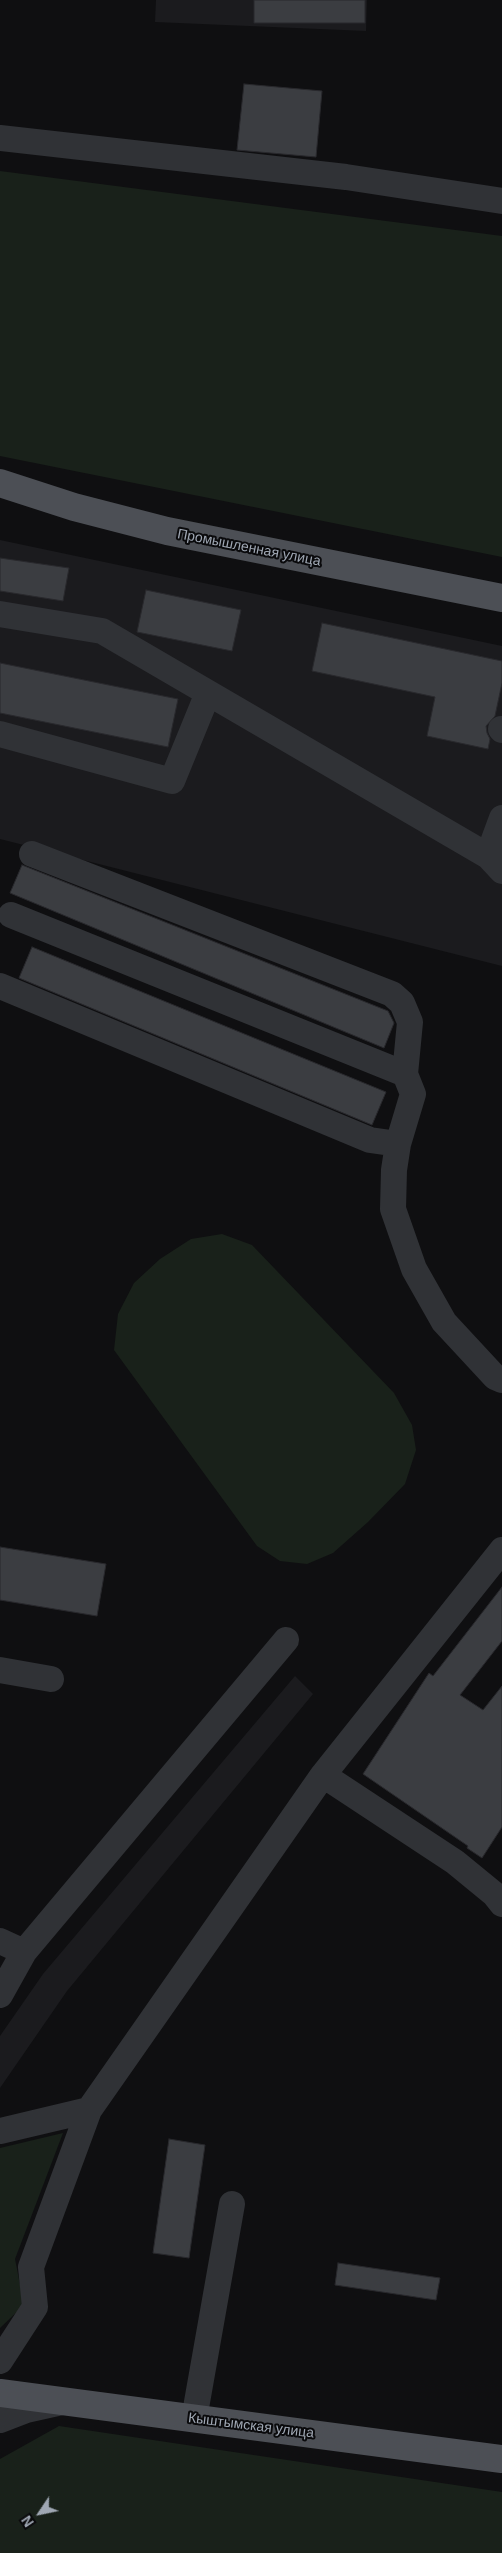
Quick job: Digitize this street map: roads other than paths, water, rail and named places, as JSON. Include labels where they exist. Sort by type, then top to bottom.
[{"type":"main road","name":"Промышленная улица","points":[[0,483],[74,507],[167,531],[502,598]]},
{"type":"main road","name":"Кыштымская улица","points":[[0,2393],[502,2459]]},
{"type":"street","points":[[0,138],[346,176],[502,201]]},
{"type":"street","points":[[0,614],[102,631],[495,863],[502,818]]},
{"type":"street","points":[[0,734],[172,781],[208,693]]},
{"type":"street","points":[[32,854],[392,994],[402,1003],[410,1022],[405,1074],[413,1094],[398,1144],[394,1170],[393,1209],[414,1269],[444,1322],[495,1378],[502,1380]]},
{"type":"street","points":[[11,915],[405,1074]]},
{"type":"street","points":[[0,986],[370,1140],[398,1144]]},
{"type":"street","points":[[2,2354],[35,2308],[31,2267],[90,2110],[323,1775],[502,1550]]},
{"type":"street","points":[[0,1995],[24,1952],[286,1640]]},
{"type":"street","points":[[0,1670],[51,1680]]},
{"type":"street","points":[[323,1775],[455,1862],[494,1894],[502,1904]]},
{"type":"street","points":[[0,1940],[24,1952]]},
{"type":"street","points":[[0,2131],[90,2110]]},
{"type":"street","points":[[194,2419],[232,2204]]},
{"type":"street","points":[[0,2420],[26,2410],[64,2402]]}]
